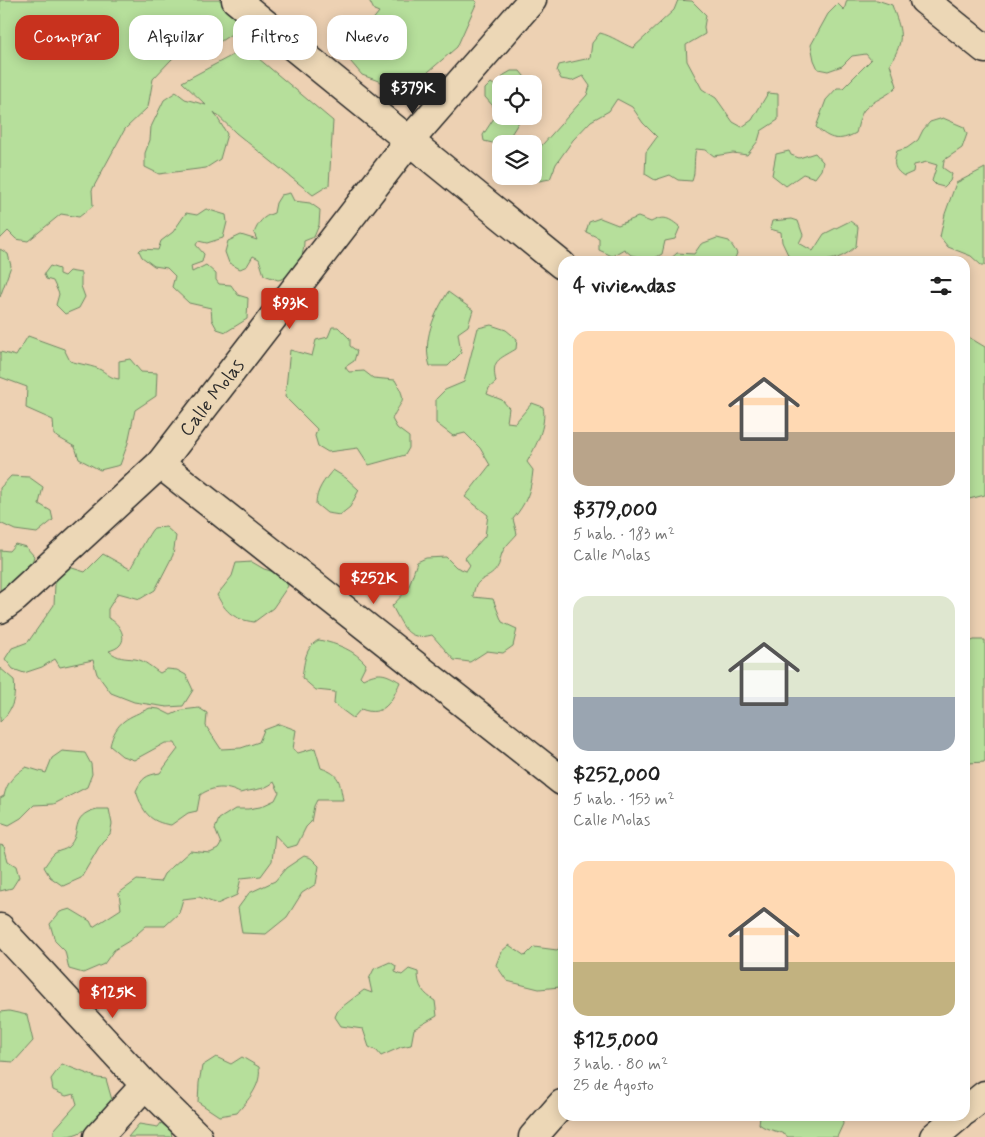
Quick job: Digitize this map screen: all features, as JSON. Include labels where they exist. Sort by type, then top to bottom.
[{"type":"street","points":[[236,0],[558,262]]},
{"type":"street","name":"Calle Molas","points":[[0,609],[15,598],[160,464],[410,140],[532,0]]},
{"type":"street","points":[[933,3],[985,49]]},
{"type":"street","points":[[160,464],[558,778]]},
{"type":"street","points":[[0,928],[145,1085],[198,1137]]},
{"type":"street","points":[[98,1137],[145,1085]]},
{"type":"street","points":[[970,1107],[985,1095]]},
{"type":"street","points":[[533,1137],[558,1109]]},
{"type":"street","points":[[934,1137],[953,1121]]},
{"type":"green space","points":[[0,0],[256,0],[252,15],[233,15],[233,33],[223,40],[223,15],[129,15],[129,60],[171,60],[153,79],[148,107],[125,129],[92,190],[93,206],[79,217],[61,214],[28,241],[16,239],[8,231],[0,239]]},
{"type":"green space","points":[[369,0],[474,0],[477,2],[457,47],[406,91],[362,75],[349,60],[407,60],[407,15],[377,15],[379,12],[374,10]]},
{"type":"green space","points":[[678,0],[692,1],[706,15],[705,34],[686,45],[687,61],[702,89],[716,98],[733,122],[742,127],[752,120],[768,93],[778,94],[778,120],[761,131],[758,141],[747,155],[733,153],[714,156],[706,150],[696,149],[692,181],[678,180],[670,175],[655,180],[645,174],[646,152],[657,137],[643,123],[632,107],[617,99],[609,111],[591,121],[573,140],[556,164],[550,179],[542,180],[542,145],[587,95],[590,86],[583,76],[572,81],[561,79],[557,71],[559,65],[590,58],[592,43],[600,33],[633,48],[674,10]]},
{"type":"green space","points":[[847,0],[877,0],[892,5],[900,28],[900,41],[890,64],[897,86],[864,110],[856,133],[845,138],[835,138],[826,135],[816,127],[826,100],[837,88],[843,88],[871,60],[866,54],[852,56],[842,66],[828,71],[818,69],[811,45],[828,14],[838,4],[844,10]]},
{"type":"green space","points":[[233,55],[233,60],[260,60],[333,121],[329,185],[313,195],[236,133],[214,112],[227,134],[220,159],[206,168],[159,174],[145,167],[145,153],[150,140],[151,127],[164,100],[176,92],[185,99],[206,105],[182,82]]},
{"type":"green space","points":[[511,71],[520,71],[523,75],[504,75]]},
{"type":"green space","points":[[491,83],[492,105],[485,97],[485,89]]},
{"type":"green space","points":[[943,118],[964,127],[967,134],[962,148],[944,160],[943,168],[952,174],[950,181],[944,187],[936,185],[932,181],[937,165],[927,162],[914,165],[913,172],[904,176],[895,165],[897,151],[907,148],[918,140],[930,122]]},
{"type":"green space","points":[[492,121],[492,125],[517,125],[511,135],[492,135],[492,143],[484,141],[483,135]]},
{"type":"green space","points":[[789,151],[791,155],[799,158],[815,153],[823,162],[821,170],[815,178],[803,174],[786,186],[772,175],[776,154]]},
{"type":"green space","points":[[985,168],[985,265],[981,265],[971,256],[948,247],[940,237],[945,214],[956,183]]},
{"type":"green space","points":[[290,193],[294,201],[310,203],[320,210],[319,225],[314,237],[304,241],[301,260],[294,271],[290,275],[278,280],[264,275],[259,259],[253,256],[247,266],[240,269],[229,263],[225,252],[228,241],[241,235],[257,240],[254,233],[259,223],[274,213],[276,203],[281,195]]},
{"type":"green space","points":[[206,209],[226,215],[227,222],[223,238],[207,243],[198,241],[196,245],[204,254],[202,262],[191,266],[192,272],[206,265],[216,274],[216,280],[219,284],[231,285],[238,295],[248,298],[247,319],[226,332],[217,329],[212,320],[211,308],[189,303],[172,287],[175,276],[167,268],[154,266],[142,257],[139,251],[141,249],[158,250],[161,241],[173,232],[186,213],[197,215]]},
{"type":"green space","points":[[638,217],[651,222],[666,218],[680,227],[675,239],[665,241],[662,254],[658,256],[635,256],[624,249],[612,256],[599,250],[599,238],[586,232],[589,222],[600,218],[618,225]]},
{"type":"green space","points":[[792,219],[798,221],[803,235],[799,243],[813,251],[824,234],[850,221],[858,227],[856,246],[841,256],[789,256],[782,242],[781,232],[770,229],[772,221]]},
{"type":"green space","points":[[717,238],[729,241],[737,253],[736,256],[674,256],[677,253],[694,254],[701,244]]},
{"type":"green space","points":[[0,249],[8,254],[11,266],[0,297]]},
{"type":"green space","points":[[50,266],[59,269],[59,274],[64,276],[69,271],[81,273],[81,286],[85,297],[79,308],[65,314],[56,305],[59,294],[53,281],[46,279],[44,274]]},
{"type":"green space","points":[[448,292],[473,310],[468,326],[458,333],[461,353],[448,366],[430,366],[427,347],[428,337],[438,309]]},
{"type":"green space","points":[[491,325],[506,330],[517,339],[516,349],[497,361],[494,369],[496,382],[489,388],[487,394],[502,400],[509,408],[507,422],[515,423],[532,403],[543,407],[544,414],[542,428],[527,462],[533,470],[531,484],[525,502],[513,519],[517,534],[503,550],[497,568],[476,585],[473,597],[493,599],[502,622],[517,629],[513,646],[503,653],[487,651],[470,662],[454,660],[432,635],[423,637],[411,634],[406,630],[392,606],[408,589],[417,562],[426,558],[446,557],[456,567],[466,571],[470,565],[465,558],[485,536],[488,515],[465,497],[490,465],[480,448],[465,433],[453,436],[436,423],[436,399],[445,390],[464,382],[478,328]]},
{"type":"green space","points":[[332,327],[338,327],[350,339],[350,346],[357,351],[354,361],[345,367],[349,372],[364,371],[373,378],[395,380],[402,400],[392,419],[397,428],[409,437],[409,448],[405,455],[369,465],[358,448],[328,452],[318,446],[315,436],[317,429],[285,397],[290,350],[312,356],[316,340],[328,337]]},
{"type":"green space","points":[[28,336],[64,349],[70,361],[98,369],[111,377],[119,379],[119,361],[130,359],[141,372],[157,373],[156,396],[135,410],[128,443],[120,465],[100,470],[79,459],[75,447],[54,435],[53,420],[26,408],[27,387],[0,377],[0,352],[16,356]]},
{"type":"green space","points":[[970,338],[985,347],[985,495],[970,499]]},
{"type":"green space","points":[[333,470],[346,478],[359,490],[350,507],[340,515],[327,513],[316,504],[321,486]]},
{"type":"green space","points":[[11,476],[29,477],[43,487],[39,504],[51,511],[53,520],[37,533],[15,530],[0,523],[0,488]]},
{"type":"green space","points":[[166,527],[176,536],[173,555],[155,590],[140,599],[118,593],[108,609],[108,618],[118,625],[123,637],[119,646],[109,651],[119,657],[142,661],[160,673],[167,669],[177,670],[186,675],[193,690],[183,706],[167,707],[134,702],[111,693],[97,674],[93,660],[60,667],[55,659],[42,667],[24,673],[13,669],[5,659],[12,648],[28,642],[54,605],[55,584],[60,569],[69,567],[85,572],[103,554],[130,569],[152,530],[154,528]]},
{"type":"green space","points":[[15,544],[26,547],[34,556],[27,581],[0,598],[0,550],[9,551]]},
{"type":"green space","points":[[252,562],[264,569],[281,574],[288,586],[273,608],[254,622],[231,614],[217,595],[232,576],[236,563]]},
{"type":"green space","points":[[319,640],[345,648],[361,659],[366,664],[360,676],[363,679],[382,674],[400,682],[394,696],[386,706],[376,711],[361,709],[353,718],[334,704],[335,692],[316,690],[302,678],[308,651]]},
{"type":"green space","points":[[985,640],[985,760],[984,762],[970,763],[970,642]]},
{"type":"green space","points":[[0,668],[14,680],[15,686],[11,708],[0,722]]},
{"type":"green space","points":[[150,708],[159,709],[171,715],[182,710],[199,708],[207,713],[206,726],[221,749],[241,748],[259,742],[264,730],[280,724],[296,730],[293,749],[298,753],[315,748],[321,768],[336,776],[343,800],[317,800],[311,822],[306,827],[297,845],[287,848],[275,835],[272,861],[261,876],[241,878],[237,895],[217,904],[199,897],[183,899],[179,913],[165,926],[146,926],[129,941],[114,950],[104,964],[83,973],[69,969],[65,951],[55,941],[50,924],[60,912],[70,909],[90,921],[93,927],[121,909],[119,893],[137,880],[160,882],[164,874],[190,851],[210,853],[218,849],[221,844],[215,829],[219,819],[235,809],[260,807],[275,800],[279,792],[274,782],[262,788],[240,793],[225,788],[210,790],[200,795],[197,811],[188,813],[171,825],[163,824],[152,818],[141,805],[136,791],[145,778],[160,773],[178,749],[175,743],[165,743],[134,760],[122,756],[110,746],[119,725]]},
{"type":"green space","points":[[62,751],[85,753],[91,764],[92,774],[87,787],[54,804],[34,805],[21,818],[9,825],[0,822],[0,798],[4,796],[12,779],[26,767],[46,773],[52,758]]},
{"type":"green space","points":[[97,809],[109,809],[112,824],[110,834],[102,842],[81,878],[63,886],[50,877],[44,867],[53,854],[67,848],[72,842],[82,816]]},
{"type":"green space","points":[[0,845],[4,846],[8,861],[16,866],[19,877],[12,888],[0,891]]},
{"type":"green space","points":[[304,856],[311,858],[319,866],[316,884],[302,893],[287,917],[266,934],[242,933],[238,908],[249,893],[275,881],[286,868]]},
{"type":"green space","points":[[509,945],[525,956],[534,947],[558,949],[558,987],[539,989],[507,981],[496,965],[501,952]]},
{"type":"green space","points":[[390,962],[396,966],[395,972],[402,975],[409,969],[418,972],[422,989],[435,1001],[437,1016],[414,1029],[411,1045],[401,1047],[381,1056],[377,1051],[369,1047],[363,1029],[341,1026],[335,1017],[338,1010],[364,990],[372,993],[369,979],[374,969]]},
{"type":"green space","points":[[9,1011],[27,1015],[33,1041],[14,1062],[0,1061],[0,1012]]},
{"type":"green space","points":[[216,1057],[231,1064],[242,1057],[259,1067],[256,1086],[237,1113],[219,1116],[198,1102],[202,1066]]},
{"type":"green space","points":[[62,1064],[98,1078],[106,1079],[112,1100],[100,1116],[82,1132],[74,1135],[54,1137],[54,1130],[77,1104],[74,1094],[66,1096],[53,1090],[51,1079]]},
{"type":"green space","points":[[759,1121],[843,1121],[843,1124],[837,1137],[788,1137],[759,1124]]},
{"type":"green space","points":[[161,1123],[171,1131],[172,1137],[128,1137],[139,1124],[158,1127]]}]
